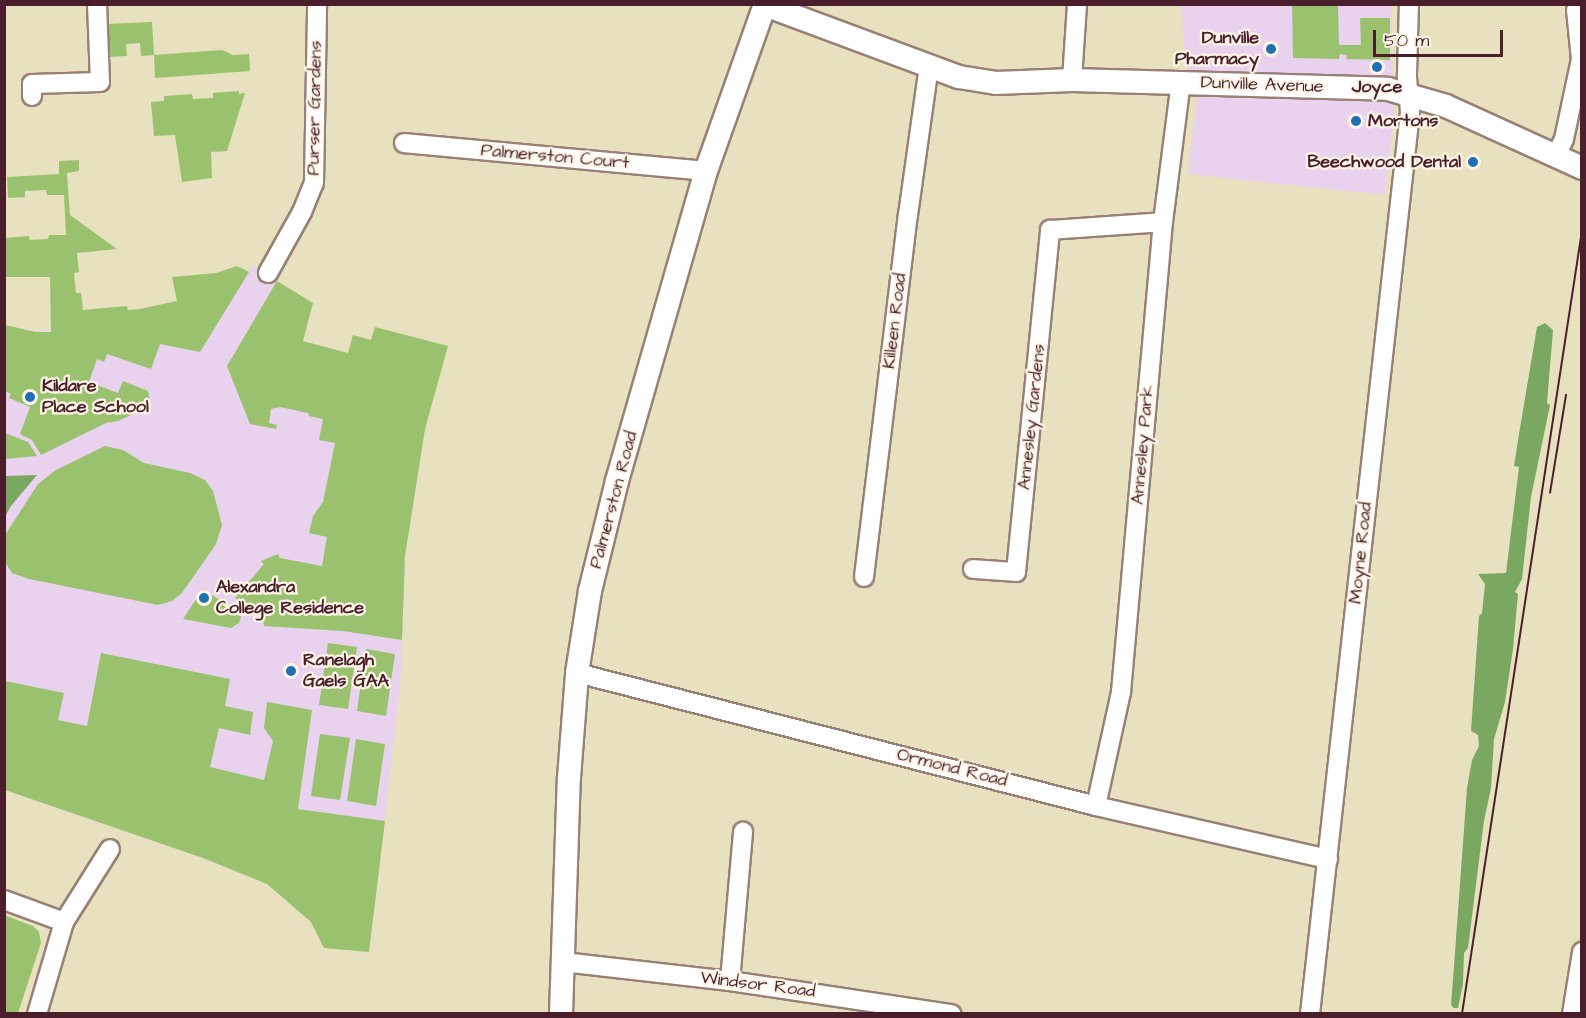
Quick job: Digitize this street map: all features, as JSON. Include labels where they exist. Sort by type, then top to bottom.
[{"type":"street","points":[[32,96],[32,84],[100,82],[97,4]]},
{"type":"street","name":"Purser Gardens","points":[[268,273],[302,212],[314,183],[317,4]]},
{"type":"street","points":[[1072,80],[1077,4]]},
{"type":"street","name":"Moyne Road","points":[[1310,1014],[1410,112],[1409,4]]},
{"type":"street","name":"Dunville Avenue","points":[[765,5],[959,77],[996,83],[1072,80],[1181,82],[1376,87],[1409,93],[1446,106],[1581,168]]},
{"type":"street","name":"Palmerston Road","points":[[561,1014],[569,778],[576,673],[590,591],[617,481],[706,171],[765,5]]},
{"type":"street","points":[[1555,157],[1564,139],[1581,59],[1576,10]]},
{"type":"street","name":"Killeen Road","points":[[864,577],[908,214],[929,66]]},
{"type":"street","name":"Annesley Park","points":[[1096,806],[1121,692],[1163,222],[1181,82]]},
{"type":"street","name":"Palmerston Court","points":[[404,143],[706,171]]},
{"type":"street","name":"Annesley Gardens","points":[[974,569],[1016,572],[1050,230],[1060,227],[1163,222]]},
{"type":"street","name":"Ormond Road","points":[[576,673],[1096,806],[1328,860]]},
{"type":"street","points":[[730,981],[742,832]]},
{"type":"street","points":[[37,1014],[64,922],[110,849]]},
{"type":"street","points":[[4,900],[64,922]]},
{"type":"street","points":[[1572,1014],[1581,952]]},
{"type":"street","name":"Windsor Road","points":[[563,962],[730,981],[952,1014]]},
{"type":"shaded area","points":[[1181,5],[1391,5],[1394,112],[1385,195],[1188,174],[1197,97],[1186,68]]},
{"type":"shaded area","name":"Alexandra College Residence","points":[[253,265],[277,281],[234,355],[425,429],[405,556],[401,678],[369,952],[324,948],[311,922],[267,884],[203,858],[5,790],[4,325],[36,332],[82,327],[199,352]]},
{"type":"green space","points":[[1292,5],[1338,5],[1339,45],[1361,45],[1360,18],[1390,18],[1390,60],[1346,59],[1347,55],[1340,54],[1339,59],[1293,58]]},
{"type":"green space","points":[[152,22],[154,55],[141,56],[140,43],[126,44],[127,56],[108,57],[106,24]]},
{"type":"green space","points":[[222,50],[233,55],[249,54],[250,71],[155,78],[154,55]]},
{"type":"green space","points":[[239,91],[239,94],[245,93],[227,151],[211,152],[212,178],[182,182],[175,135],[154,136],[151,102],[164,101],[164,96],[192,94],[193,99],[213,98],[213,93]]},
{"type":"green space","points":[[79,160],[79,171],[67,173],[70,215],[117,249],[77,253],[79,272],[74,273],[76,293],[81,293],[83,310],[127,306],[128,310],[140,309],[177,301],[172,277],[216,273],[237,266],[249,272],[200,352],[160,344],[151,369],[107,354],[104,362],[97,359],[89,382],[118,393],[123,381],[148,391],[150,401],[142,410],[118,421],[106,423],[41,455],[32,440],[20,434],[30,407],[9,398],[11,394],[5,391],[5,325],[36,332],[51,332],[50,277],[5,277],[5,238],[29,236],[30,240],[48,239],[49,235],[66,235],[64,195],[47,195],[46,190],[25,191],[25,197],[8,198],[7,177],[59,174],[59,161]]},
{"type":"green space","points":[[277,281],[313,303],[303,341],[348,353],[353,335],[371,340],[375,327],[448,346],[425,429],[405,556],[402,640],[343,631],[264,626],[262,615],[235,598],[264,564],[261,561],[278,554],[280,558],[322,566],[327,537],[309,533],[313,516],[323,502],[335,443],[319,440],[323,419],[280,407],[271,409],[269,423],[277,425],[276,429],[250,424],[227,366]]},
{"type":"green space","points":[[1545,323],[1553,330],[1547,403],[1550,405],[1531,497],[1522,579],[1515,592],[1518,594],[1513,649],[1505,702],[1494,739],[1491,788],[1484,821],[1468,948],[1464,953],[1463,984],[1458,1008],[1454,1008],[1451,1005],[1467,788],[1472,760],[1479,746],[1478,735],[1471,731],[1479,616],[1482,613],[1485,584],[1478,574],[1506,573],[1519,467],[1514,466],[1537,327]]},
{"type":"green space","points":[[5,433],[28,442],[37,456],[5,459]]},
{"type":"green space","points":[[105,446],[123,450],[144,463],[190,473],[205,480],[213,491],[222,525],[216,544],[182,593],[172,601],[158,605],[29,579],[12,573],[5,562],[5,535],[38,484],[56,470]]},
{"type":"green space","points":[[37,475],[11,506],[5,517],[5,476]]},
{"type":"green space","points":[[203,589],[236,611],[241,617],[239,623],[231,628],[183,619]]},
{"type":"green space","points":[[328,643],[357,647],[348,709],[319,705]]},
{"type":"green space","points":[[366,649],[395,654],[386,716],[357,711]]},
{"type":"green space","points":[[101,653],[230,679],[225,706],[253,712],[250,735],[219,728],[210,767],[264,780],[273,741],[264,728],[267,702],[312,710],[298,809],[385,821],[369,952],[324,948],[311,922],[267,884],[203,858],[5,790],[5,681],[64,693],[58,720],[87,726]]},
{"type":"green space","points":[[320,734],[350,738],[340,800],[311,796]]},
{"type":"green space","points":[[356,739],[385,744],[376,806],[347,801]]},
{"type":"green space","points":[[4,915],[33,926],[39,932],[41,943],[18,1013],[5,1013]]},
{"type":"tram line","points":[[1462,1014],[1582,231]]},
{"type":"tram line","points":[[1550,493],[1566,395]]},
{"type":"place","name":"Dunville Pharmacy","points":[[1271,49]]},
{"type":"place","name":"Joyce","points":[[1377,67]]},
{"type":"place","name":"Mortons","points":[[1356,121]]},
{"type":"place","name":"Beechwood Dental","points":[[1473,162]]},
{"type":"place","name":"Kildare Place School","points":[[30,397]]},
{"type":"place","name":"Alexandra College Residence","points":[[204,598]]},
{"type":"place","name":"Ranelagh Gaels GAA","points":[[291,671]]}]
